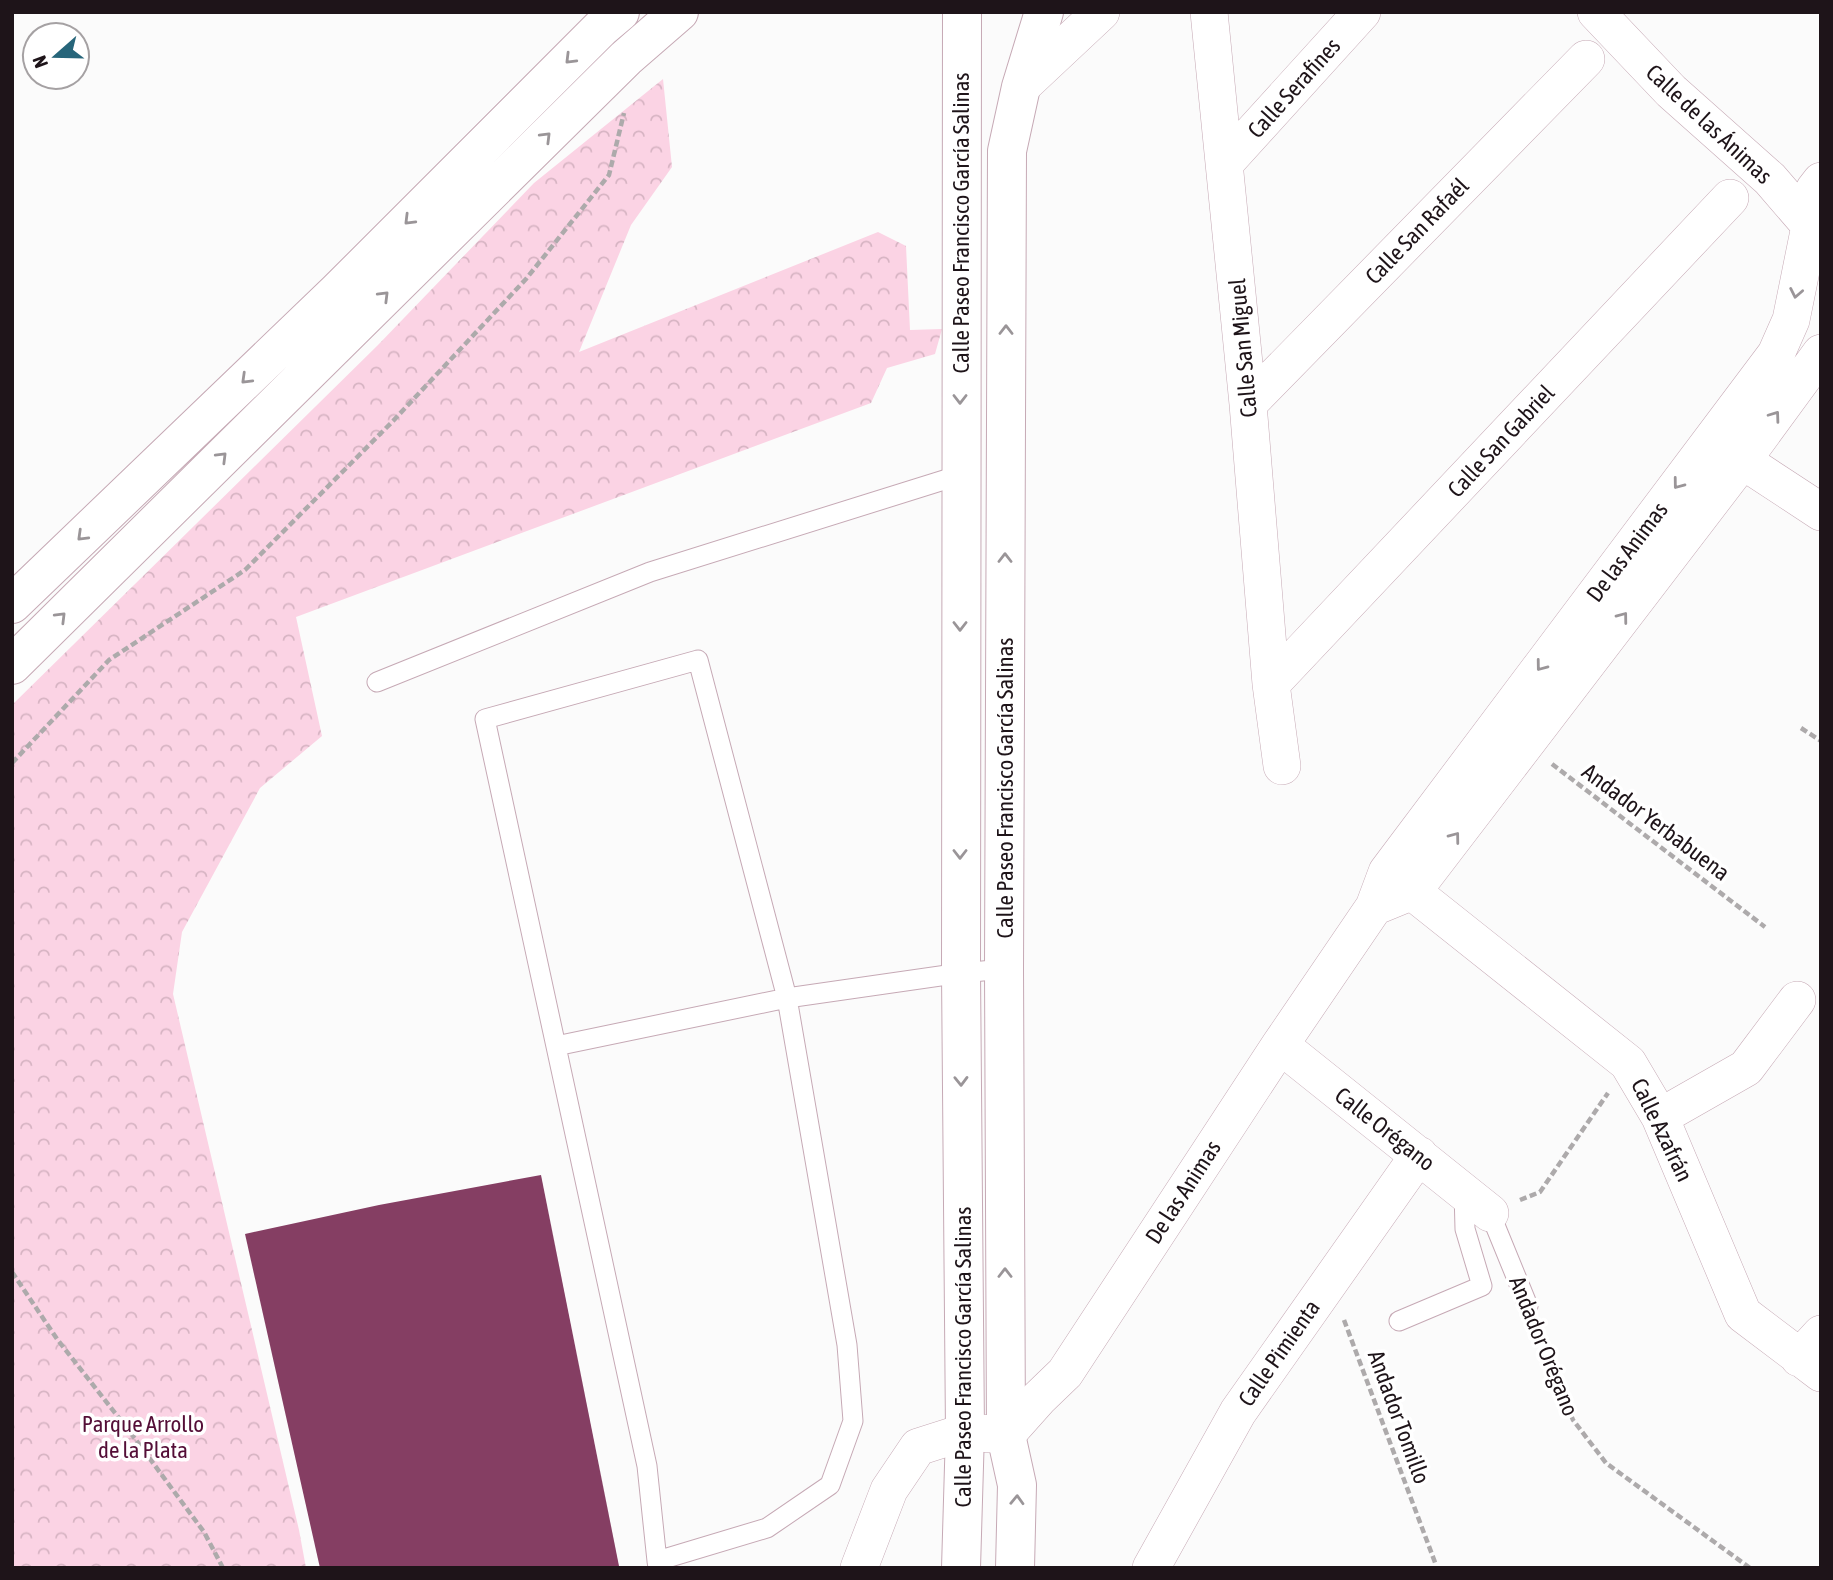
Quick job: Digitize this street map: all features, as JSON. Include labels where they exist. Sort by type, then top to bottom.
[{"type":"main road","points":[[12,604],[337,292],[620,12]]},
{"type":"main road","points":[[12,665],[626,58],[679,12]]},
{"type":"main road","name":"Calle Paseo Francisco García Salinas","points":[[961,1568],[965,1432],[961,973],[962,12]]},
{"type":"main road","name":"Calle Paseo Francisco García Salinas","points":[[1015,1568],[1017,1485],[1006,1435],[1004,969],[1007,150],[1021,87],[1044,12]]},
{"type":"street","points":[[1021,87],[1101,12]]},
{"type":"street","name":"Calle San Miguel","points":[[1209,12],[1248,404],[1271,684],[1282,766]]},
{"type":"street","name":"Calle Serafines","points":[[1225,163],[1362,12]]},
{"type":"street","name":"Calle de las Ánimas","points":[[1596,12],[1671,91],[1770,179],[1817,209]]},
{"type":"street","name":"Calle San Rafaél","points":[[1248,404],[1586,59]]},
{"type":"street","name":"Calle San Gabriel","points":[[1271,684],[1730,198]]},
{"type":"street","name":"De las Animas","points":[[1400,882],[1712,439],[1776,354],[1791,320],[1817,209]]},
{"type":"street","name":"De las Animas","points":[[1006,1435],[1065,1373],[1374,907],[1526,744],[1821,353]]},
{"type":"street","points":[[1712,439],[1821,512]]},
{"type":"street","name":"Calle Azafrán","points":[[1400,882],[1628,1063],[1660,1117],[1743,1314],[1813,1355]]},
{"type":"street","points":[[1660,1117],[1746,1068],[1797,1000]]},
{"type":"street","name":"Calle Orégano","points":[[1280,1045],[1477,1202]]},
{"type":"street","name":"Calle Pimienta","points":[[1156,1566],[1238,1412],[1419,1155]]},
{"type":"street","points":[[859,1568],[889,1490],[918,1447],[965,1432],[1006,1435]]},
{"type":"lane","points":[[377,682],[650,572],[960,475]]},
{"type":"lane","points":[[698,660],[787,998],[847,1345],[853,1421],[830,1485],[767,1528],[657,1564],[647,1466],[485,719],[698,660]]},
{"type":"lane","points":[[556,1046],[787,998],[1004,969]]},
{"type":"lane","points":[[1399,1321],[1482,1286],[1465,1229],[1477,1202]]},
{"type":"lane","name":"Andador Orégano","points":[[1477,1202],[1528,1306]]},
{"type":"path","points":[[12,763],[109,660],[245,570],[393,421],[526,279],[609,176],[632,79],[626,58]]},
{"type":"path","points":[[1801,728],[1821,741]]},
{"type":"path","name":"Andador Yerbabuena","points":[[1526,744],[1765,927]]},
{"type":"path","points":[[1477,1202],[1540,1192],[1628,1063]]},
{"type":"path","points":[[12,1272],[57,1339],[204,1532],[223,1568]]},
{"type":"path","name":"Andador Tomillo","points":[[1330,1281],[1436,1565]]},
{"type":"path","name":"Andador Orégano","points":[[1528,1306],[1573,1420],[1606,1463],[1750,1568]]},
{"type":"green space","name":"Parque Arrollo de la Plata","points":[[663,79],[672,167],[631,225],[579,352],[878,232],[906,246],[910,330],[942,329],[935,354],[887,368],[871,403],[296,617],[322,736],[260,788],[182,932],[173,994],[306,1568],[12,1568],[12,705],[378,345],[534,183]]},
{"type":"building","points":[[541,1175],[619,1566],[320,1568],[245,1234],[379,1205]]}]
